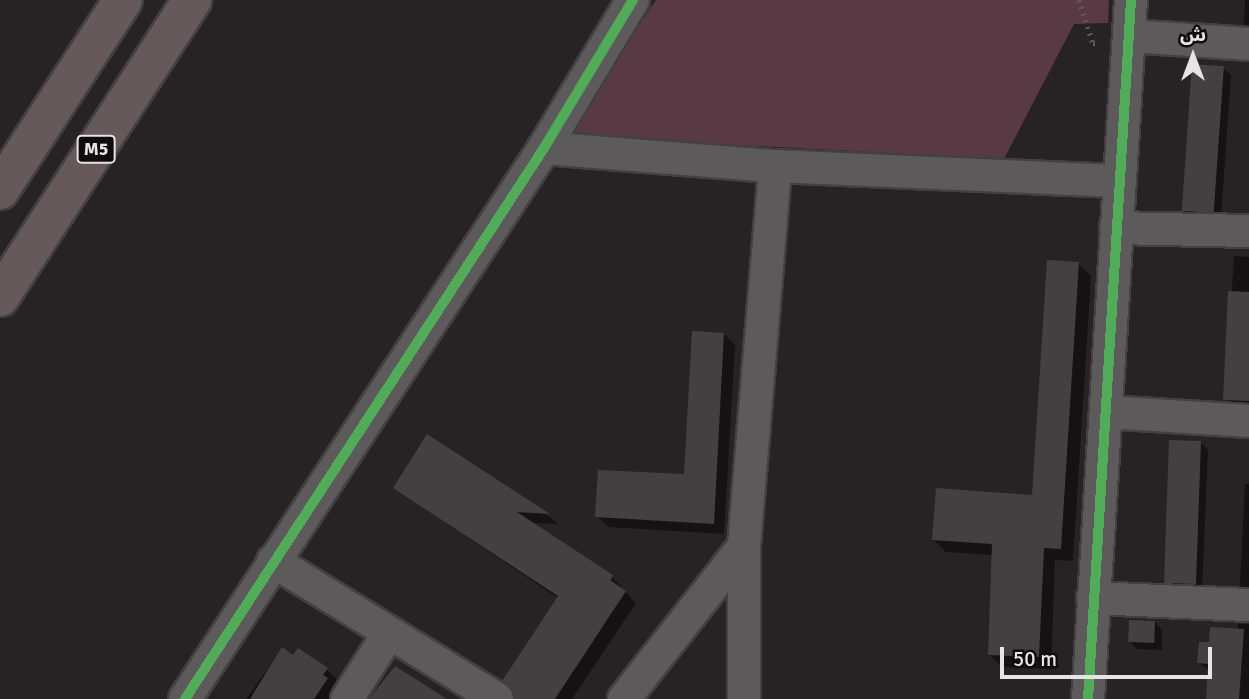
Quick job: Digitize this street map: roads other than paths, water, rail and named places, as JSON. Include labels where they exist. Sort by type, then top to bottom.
[{"type":"highway","points":[[0,190],[123,0]]},
{"type":"highway","name":"M5","points":[[0,297],[192,0]]},
{"type":"street","points":[[185,699],[544,148],[633,0]]},
{"type":"street","points":[[1088,699],[1131,0]]},
{"type":"street","points":[[1129,36],[1249,44]]},
{"type":"street","points":[[544,148],[775,166],[1118,181]]},
{"type":"street","points":[[744,699],[744,546],[775,166]]},
{"type":"street","points":[[1116,228],[1249,231]]},
{"type":"street","points":[[1106,412],[1249,421]]},
{"type":"street","points":[[624,699],[744,546]]},
{"type":"street","points":[[273,561],[497,699]]},
{"type":"street","points":[[1093,598],[1249,605]]},
{"type":"street","points":[[347,699],[389,633]]}]
